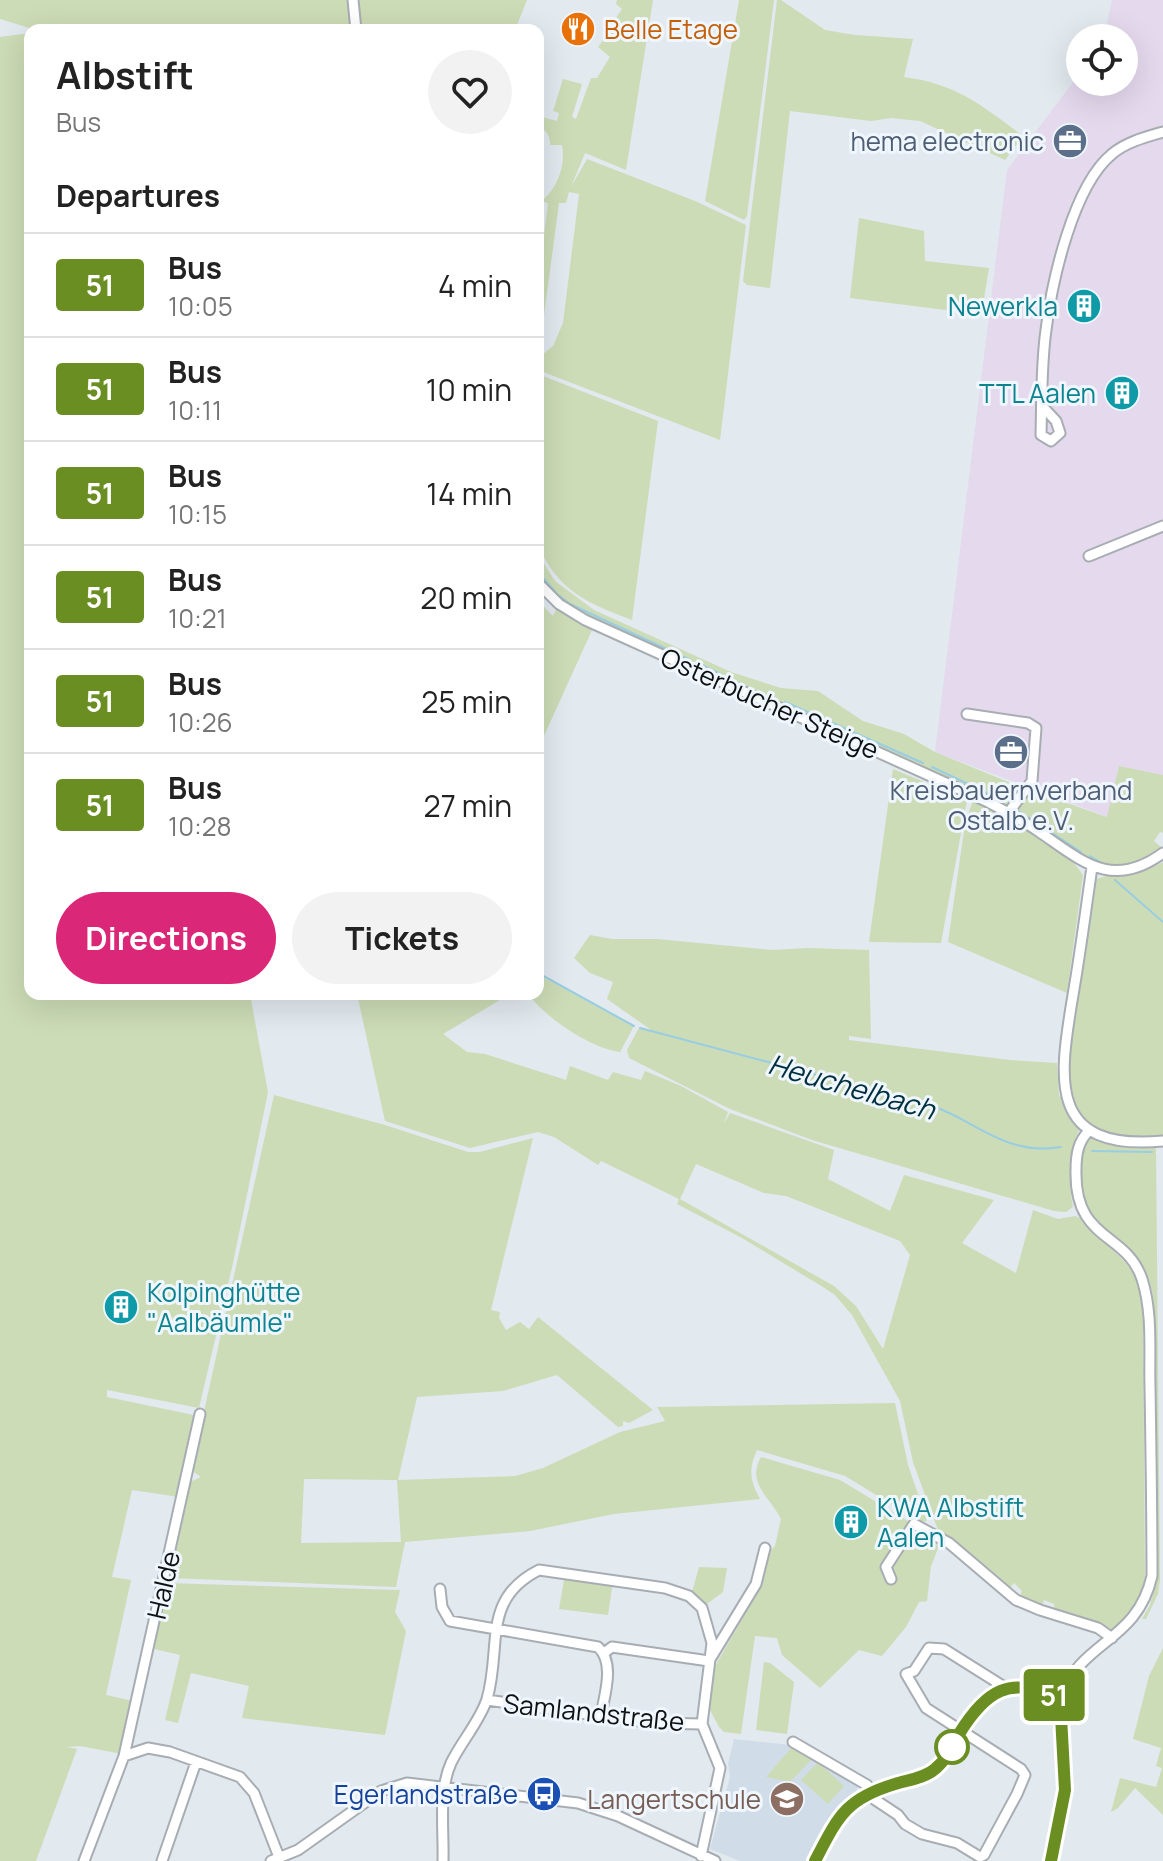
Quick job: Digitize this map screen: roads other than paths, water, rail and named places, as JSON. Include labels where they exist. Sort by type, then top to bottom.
[{"type":"street","points":[[353,0],[355,24]]},
{"type":"street","points":[[1042,406],[1046,330],[1062,255],[1077,206],[1111,154],[1129,143],[1163,132]]},
{"type":"street","points":[[1089,556],[1163,526]]},
{"type":"street","name":"Osterbucher Steige","points":[[544,589],[559,604],[585,620],[1009,812],[1092,867]]},
{"type":"street","points":[[967,714],[1028,723],[1036,728],[1032,781],[1009,812]]},
{"type":"street","points":[[1163,853],[1143,865],[1127,869],[1092,867],[1063,1072],[1065,1096],[1089,1131],[1104,1138],[1127,1142],[1163,1141]]},
{"type":"street","points":[[1051,1861],[1065,1790],[1060,1698],[1081,1661],[1123,1629],[1142,1607],[1152,1576],[1149,1312],[1139,1269],[1094,1227],[1077,1198],[1076,1158],[1083,1136],[1089,1131]]},
{"type":"street","name":"Halde","points":[[84,1861],[124,1756],[200,1414]]},
{"type":"street","points":[[891,1579],[886,1567],[914,1524],[949,1543],[1016,1600],[1098,1628],[1112,1638]]},
{"type":"street","points":[[709,1661],[756,1584],[765,1548]]},
{"type":"street","points":[[443,1861],[445,1787],[450,1766],[487,1700],[502,1604],[522,1578],[539,1570],[613,1578],[665,1588],[689,1596],[702,1608],[712,1643],[702,1724],[720,1768],[701,1856]]},
{"type":"street","points":[[440,1589],[442,1607],[450,1621],[589,1643],[604,1653],[608,1663],[601,1715]]},
{"type":"street","points":[[604,1653],[612,1647],[709,1661]]},
{"type":"street","points":[[793,1742],[867,1785],[871,1797],[922,1834],[957,1843],[980,1857],[984,1855],[1025,1775],[1013,1763],[960,1733],[926,1708],[906,1674],[914,1671],[929,1648],[944,1649],[1006,1688],[1040,1689],[1060,1698]]},
{"type":"street","points":[[815,1861],[845,1808],[869,1792],[931,1773],[942,1763],[983,1702],[1006,1688]]},
{"type":"street","name":"Samlandstraße","points":[[487,1700],[653,1723],[702,1724]]},
{"type":"street","points":[[124,1756],[148,1748],[170,1752],[240,1777],[254,1793],[275,1859],[298,1850],[381,1791],[407,1783],[578,1803],[632,1821],[715,1861]]},
{"type":"street","points":[[162,1861],[196,1762]]},
{"type":"waterway","points":[[544,579],[570,604],[690,660]]},
{"type":"waterway","points":[[698,663],[769,698]]},
{"type":"waterway","points":[[785,702],[923,763]]},
{"type":"waterway","points":[[932,767],[1004,801]]},
{"type":"waterway","points":[[1017,810],[1081,852]]},
{"type":"waterway","points":[[1090,856],[1100,862]]},
{"type":"waterway","points":[[1115,880],[1163,922]]},
{"type":"waterway","name":"Heuchelbach","points":[[544,976],[634,1026]]},
{"type":"waterway","name":"Heuchelbach","points":[[640,1028],[892,1097],[928,1104],[1024,1147],[1061,1147]]},
{"type":"waterway","name":"Heuchelbach","points":[[1092,1151],[1152,1152]]},
{"type":"place","name":"Belle Etage","points":[[578,29]]},
{"type":"place","name":"hema electronic","points":[[1070,141]]},
{"type":"place","name":"Newerkla","points":[[1084,306]]},
{"type":"place","name":"TTL Aalen","points":[[1122,393]]},
{"type":"place","name":"Kreisbauernverband Ostalb e.V.","points":[[1011,752]]},
{"type":"place","name":"Kolpinghütte \"Aalbäumle\"","points":[[121,1307]]},
{"type":"place","name":"KWA Albstift Aalen","points":[[851,1522]]},
{"type":"place","name":"Egerlandstraße","points":[[544,1794]]},
{"type":"place","name":"Langertschule","points":[[787,1799]]}]
